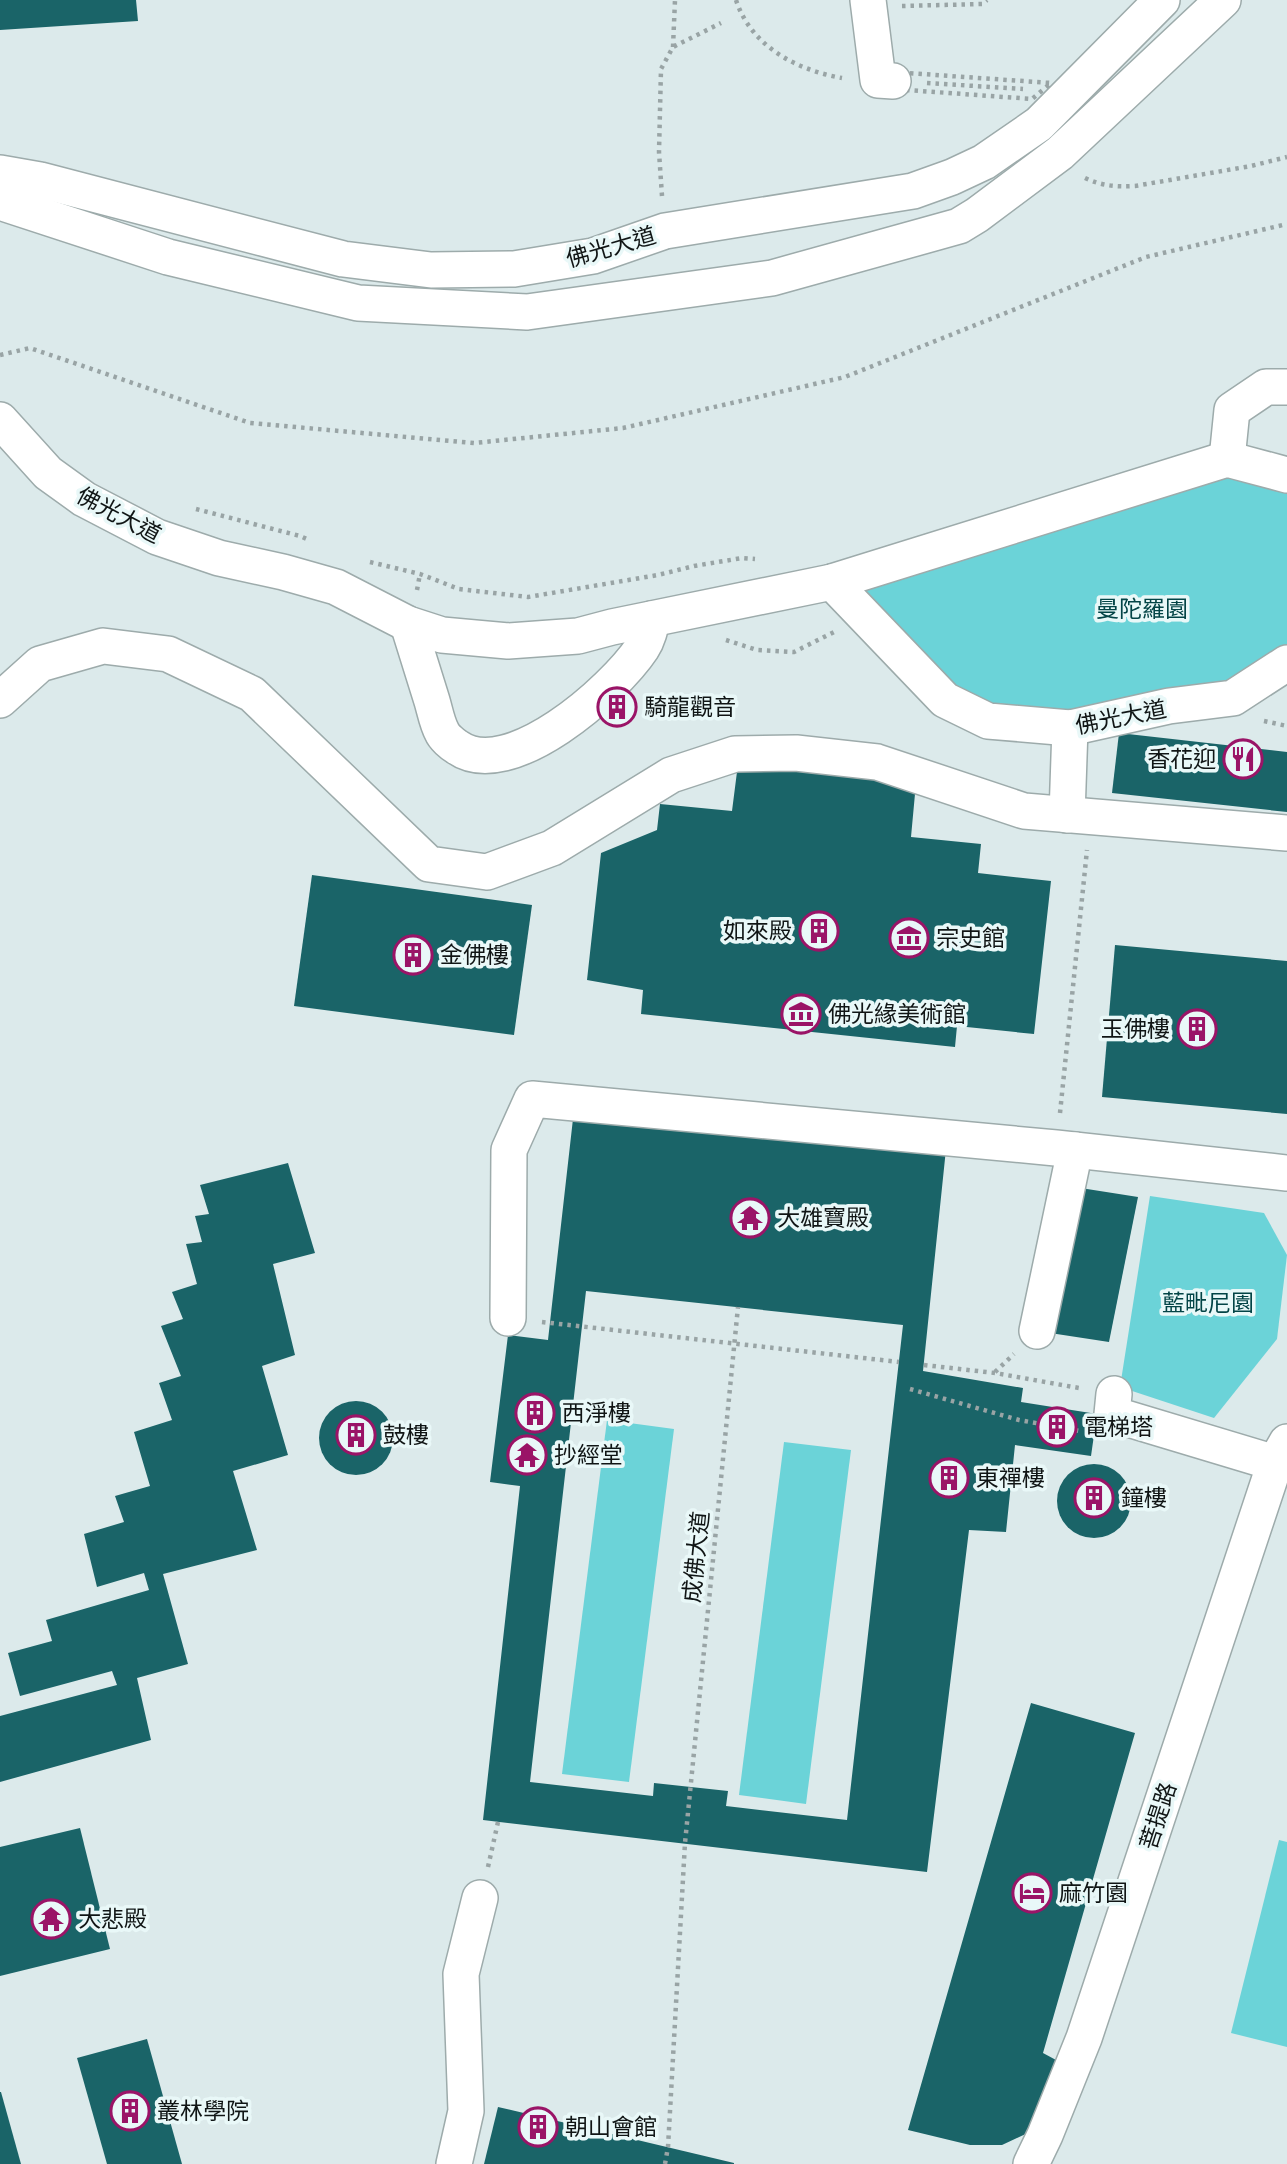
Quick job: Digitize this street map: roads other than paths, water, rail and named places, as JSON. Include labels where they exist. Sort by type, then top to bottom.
[{"type":"street","name":"佛光大道","points":[[0,173],[40,180],[343,259],[431,270],[514,269],[593,256],[665,231],[913,191],[952,177],[984,162],[1039,124],[1046,94],[1162,0]]},
{"type":"street","points":[[0,202],[168,257],[358,303],[527,312],[772,278],[959,226],[977,215],[1060,153],[1223,0]]},
{"type":"street","points":[[869,3],[897,81]]},
{"type":"street","points":[[1287,387],[1266,387],[1232,410],[1227,459],[1287,475]]},
{"type":"street","name":"佛光大道","points":[[0,419],[48,472],[84,499],[157,537],[219,558],[336,587],[408,624],[442,635],[508,641],[578,636],[832,582],[1227,459]]},
{"type":"street","name":"佛光大道","points":[[832,582],[945,700],[988,721],[1070,729],[1169,706],[1233,698],[1287,663]]},
{"type":"street","points":[[408,624],[442,733],[456,747],[471,754],[486,756],[533,743],[565,722],[624,671],[649,634],[667,616]]},
{"type":"street","points":[[0,700],[40,664],[103,646],[168,654],[251,694],[429,864],[487,872],[552,848],[671,775],[735,754],[796,753],[877,762],[1024,811],[1287,833]]},
{"type":"street","points":[[1070,729],[1079,816]]},
{"type":"street","points":[[508,1318],[509,1150],[532,1099],[1065,1149],[1287,1173]]},
{"type":"street","points":[[1037,1331],[1065,1149]]},
{"type":"street","points":[[1114,1394],[1112,1414],[1281,1452]]},
{"type":"street","name":"菩提路","points":[[1031,2164],[1084,2038],[1281,1452]]},
{"type":"street","points":[[454,2164],[466,2111],[461,1974],[480,1898]]},
{"type":"place","name":"騎龍觀音","points":[[617,707]]},
{"type":"place","name":"香花迎","points":[[1243,759]]},
{"type":"place","name":"如來殿","points":[[819,931]]},
{"type":"place","name":"宗史館","points":[[909,938]]},
{"type":"place","name":"金佛樓","points":[[413,955]]},
{"type":"place","name":"佛光緣美術館","points":[[801,1014]]},
{"type":"place","name":"玉佛樓","points":[[1197,1029]]},
{"type":"place","name":"大雄寶殿","points":[[750,1218]]},
{"type":"place","name":"西淨樓","points":[[535,1413]]},
{"type":"place","name":"電梯塔","points":[[1057,1427]]},
{"type":"place","name":"鼓樓","points":[[356,1435]]},
{"type":"place","name":"抄經堂","points":[[527,1455]]},
{"type":"place","name":"東禪樓","points":[[949,1478]]},
{"type":"place","name":"鐘樓","points":[[1094,1498]]},
{"type":"place","name":"麻竹園","points":[[1032,1893]]},
{"type":"place","name":"大悲殿","points":[[51,1919]]},
{"type":"place","name":"叢林學院","points":[[130,2111]]},
{"type":"place","name":"朝山會館","points":[[538,2127]]},
{"type":"park label","name":"曼陀羅園","points":[[1142,609]]},
{"type":"park label","name":"藍毗尼園","points":[[1208,1303]]}]
